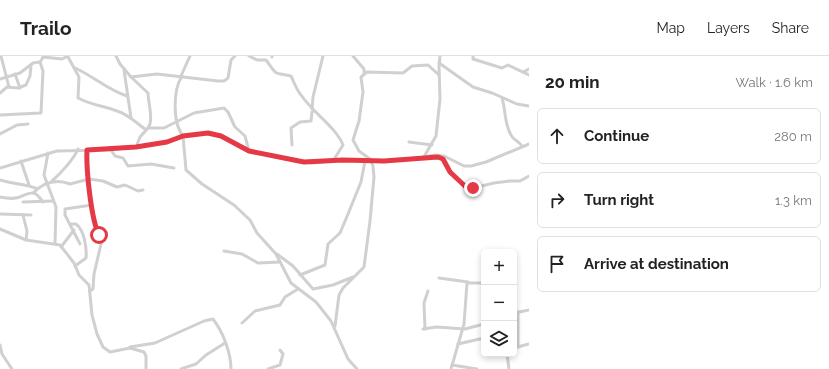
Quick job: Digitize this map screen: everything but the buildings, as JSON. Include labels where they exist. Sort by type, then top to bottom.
[{"type":"street","points":[[1,56],[9,87]]},
{"type":"street","points":[[116,56],[124,70],[148,93],[148,105],[151,121],[136,147]]},
{"type":"street","points":[[190,56],[182,76],[176,100],[176,120],[184,137],[186,170],[202,184],[234,205],[249,218],[257,233],[276,254],[293,266],[311,287],[316,289],[355,277]]},
{"type":"street","points":[[131,77],[157,74],[182,76],[211,81],[227,80],[231,60],[235,56]]},
{"type":"street","points":[[249,56],[256,60],[266,60],[272,70],[277,74],[291,76],[301,96],[325,123],[335,130],[343,146],[333,161]]},
{"type":"street","points":[[292,145],[291,128],[300,122],[311,121],[313,97],[323,56]]},
{"type":"street","points":[[335,326],[339,295],[361,271],[365,263],[374,177],[372,161],[356,148],[353,140],[359,121],[363,92],[360,79],[364,73],[364,69],[353,56]]},
{"type":"street","points":[[424,156],[432,145],[436,136],[440,93],[440,56]]},
{"type":"street","points":[[473,56],[475,59],[502,68],[507,65],[529,75]]},
{"type":"street","points":[[0,79],[7,78],[24,71],[31,65],[40,62],[43,57],[62,59],[68,57],[79,77],[78,98],[101,107],[117,111],[131,118],[146,129],[164,128],[176,120],[197,112],[226,109],[235,127],[245,136],[249,151]]},
{"type":"street","points":[[0,115],[41,113],[43,71],[40,62]]},
{"type":"street","points":[[439,63],[470,86],[529,106]]},
{"type":"street","points":[[0,93],[9,87],[20,88],[27,84],[31,65]]},
{"type":"street","points":[[364,73],[399,73],[406,72],[412,66],[426,65],[430,66],[439,75]]},
{"type":"street","points":[[74,68],[93,76],[115,92],[127,96]]},
{"type":"street","points":[[523,72],[529,69]]},
{"type":"street","points":[[124,70],[131,118]]},
{"type":"street","points":[[15,74],[20,88]]},
{"type":"street","points":[[502,98],[505,109],[506,127],[512,137],[522,146]]},
{"type":"street","points":[[0,134],[17,125],[28,124]]},
{"type":"street","points":[[0,166],[5,166],[57,150],[111,150],[167,142],[184,137],[208,133],[216,135],[249,151],[294,161],[312,163],[343,160],[372,161],[416,159],[424,156],[444,156],[464,166],[471,166],[529,144]]},
{"type":"street","points":[[409,142],[432,145]]},
{"type":"street","points":[[52,182],[71,161],[78,149]]},
{"type":"street","points":[[87,150],[86,167],[95,225],[101,244],[94,274],[94,287],[90,291]]},
{"type":"street","points":[[111,150],[114,156],[123,158],[128,166],[151,164],[174,168]]},
{"type":"street","points":[[48,153],[44,174],[56,207],[55,243]]},
{"type":"street","points":[[424,156],[443,159],[450,172],[469,189],[511,180],[520,182],[529,176]]},
{"type":"street","points":[[21,161],[29,185]]},
{"type":"street","points":[[300,275],[325,265],[328,244],[340,233],[361,182],[365,161]]},
{"type":"street","points":[[33,193],[37,189],[52,182],[63,181],[70,184],[89,179],[103,181],[117,187],[125,185],[138,191],[143,190]]},
{"type":"street","points":[[0,180],[18,185],[29,185],[37,189]]},
{"type":"street","points":[[0,197],[10,199],[22,197],[28,193],[33,193],[39,196],[43,202]]},
{"type":"street","points":[[22,202],[53,201]]},
{"type":"street","points":[[80,244],[65,215],[66,208],[92,206]]},
{"type":"street","points":[[0,214],[31,215]]},
{"type":"street","points":[[23,215],[27,231],[26,240]]},
{"type":"street","points":[[71,224],[76,224],[79,227],[85,244],[86,258],[75,266]]},
{"type":"street","points":[[0,229],[26,240],[55,243],[61,247],[75,266],[79,275],[89,285],[92,315],[98,338],[103,347],[109,351],[160,342],[211,319],[218,327],[225,343],[231,359],[231,369]]},
{"type":"street","points":[[61,247],[74,230]]},
{"type":"street","points":[[224,251],[232,254],[240,254],[258,263],[280,262]]},
{"type":"street","points":[[276,254],[288,279],[298,289],[316,302],[335,326],[348,359],[357,369]]},
{"type":"street","points":[[439,278],[481,283]]},
{"type":"street","points":[[451,369],[462,329],[468,282]]},
{"type":"street","points":[[242,323],[255,311],[280,306],[285,297],[298,289]]},
{"type":"street","points":[[428,291],[424,303],[424,329],[441,327],[462,329],[481,325]]},
{"type":"street","points":[[517,312],[529,310]]},
{"type":"street","points":[[517,321],[518,347],[529,344]]},
{"type":"street","points":[[458,344],[481,339]]},
{"type":"street","points":[[181,369],[196,364],[206,354],[225,343]]},
{"type":"street","points":[[0,345],[4,358],[12,369]]},
{"type":"street","points":[[121,350],[130,348],[144,352],[146,356],[146,369]]},
{"type":"street","points":[[268,369],[280,365],[283,354],[280,350]]},
{"type":"street","points":[[507,357],[509,369]]},
{"type":"street","points":[[0,359],[4,358]]},
{"type":"street","points":[[353,364],[361,369]]},
{"type":"street","points":[[452,365],[477,369]]},
{"type":"route","points":[[99,235],[95,225],[86,167],[87,150],[100,151],[136,147],[167,142],[183,136],[208,133],[221,136],[249,151],[280,159],[312,163],[343,160],[388,161],[395,159],[418,159],[432,156],[438,157],[443,159],[450,172],[467,188],[473,188]]}]
